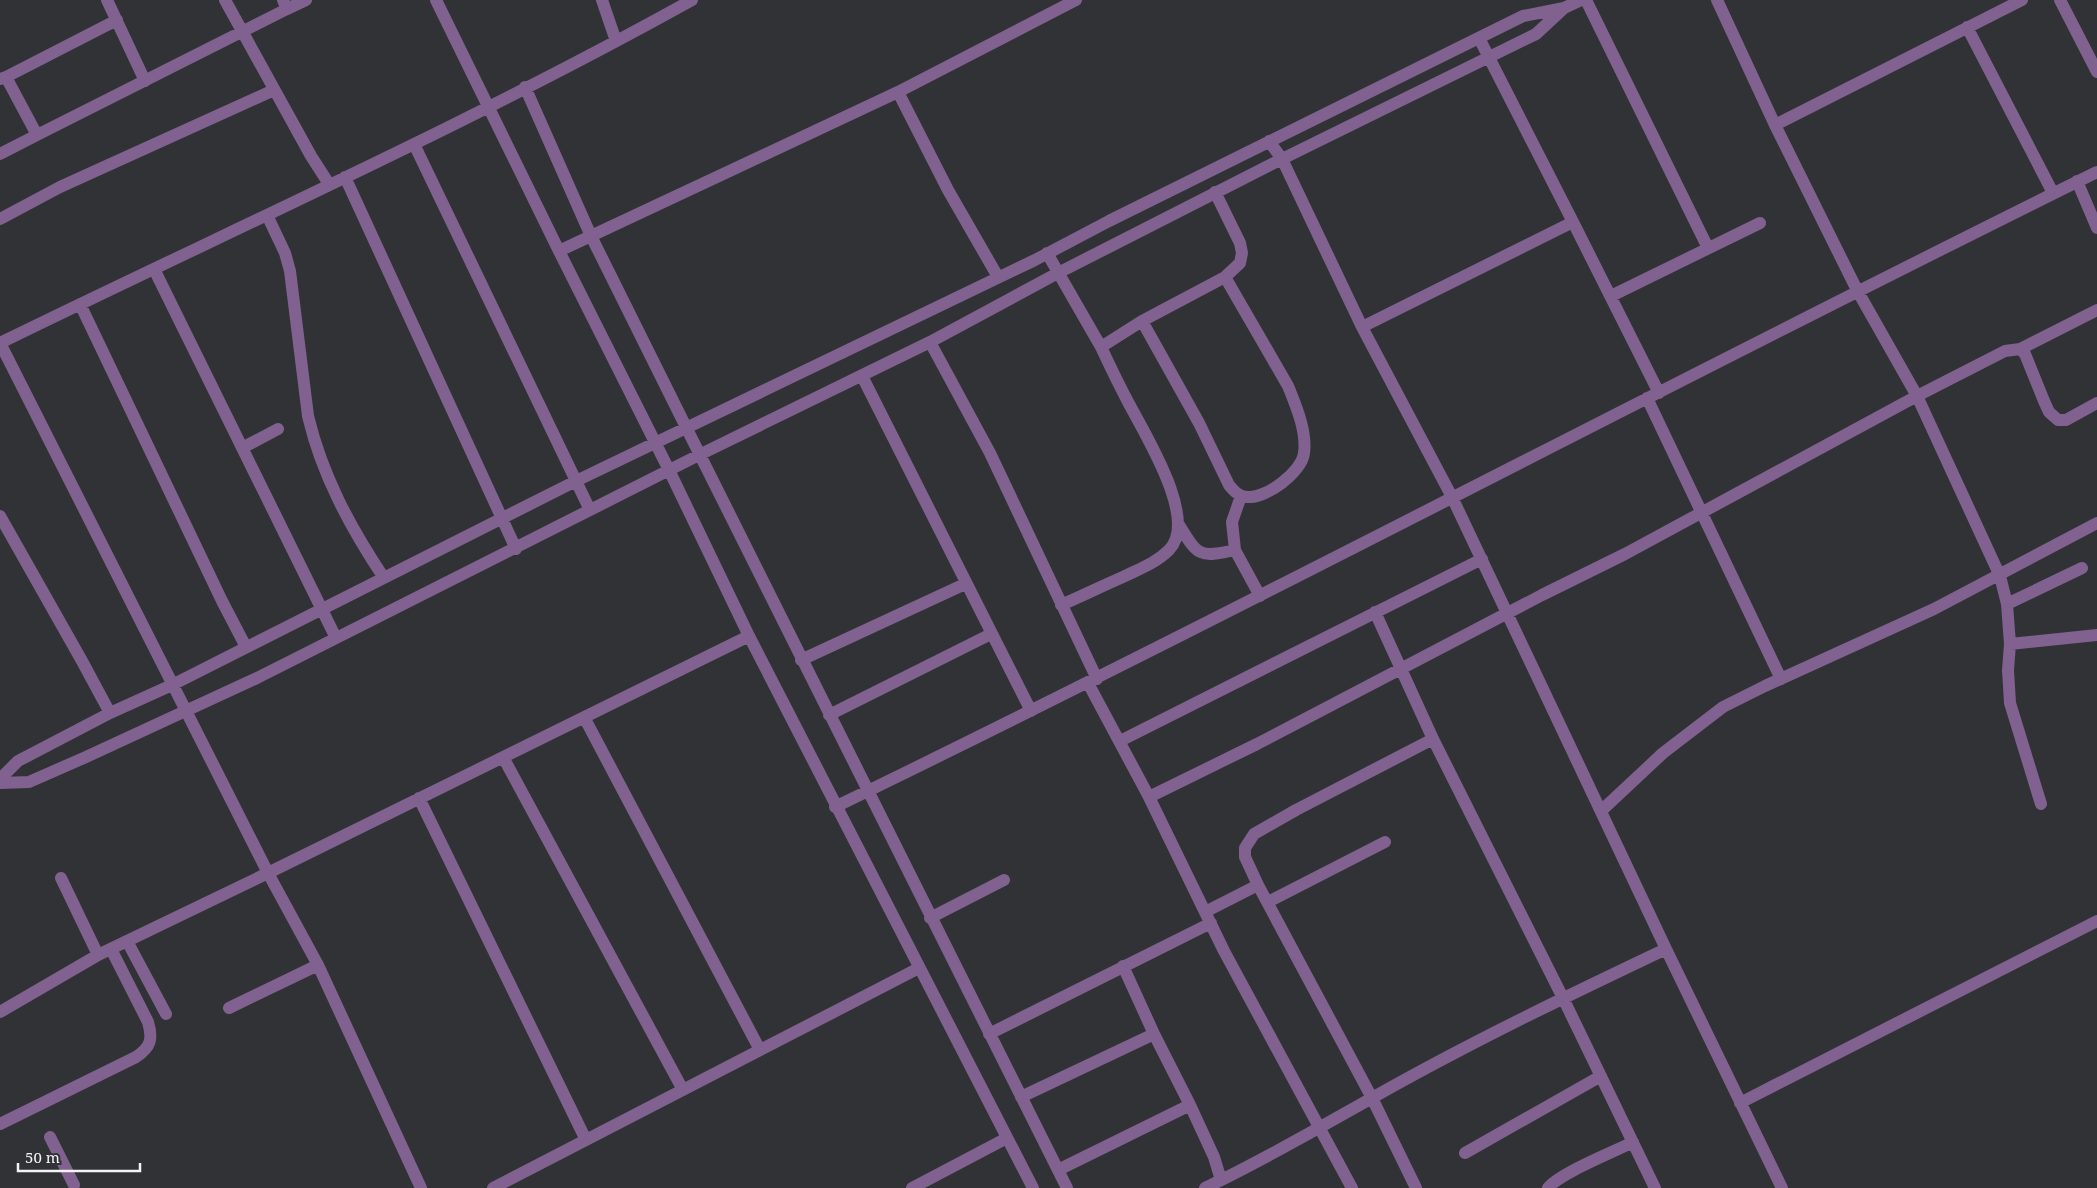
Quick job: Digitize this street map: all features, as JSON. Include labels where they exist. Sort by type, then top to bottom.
[{"type":"street","points":[[107,0],[145,81]]},
{"type":"street","points":[[225,0],[274,90],[330,184]]},
{"type":"street","points":[[0,154],[242,31],[285,5],[306,0]]},
{"type":"street","points":[[436,0],[656,443],[749,636],[835,807],[1033,1188]]},
{"type":"street","points":[[602,0],[616,41]]},
{"type":"street","points":[[421,1188],[318,964],[268,873],[0,343],[414,144],[692,0]]},
{"type":"street","points":[[559,251],[898,92],[1059,4],[1076,0]]},
{"type":"street","points":[[0,779],[18,761],[110,713],[172,685],[576,481],[1047,253],[1523,16],[1564,8],[1581,0]]},
{"type":"street","points":[[1586,0],[1708,248]]},
{"type":"street","points":[[1716,0],[1775,125],[1857,290],[1917,396],[2000,576],[2007,604],[2010,644],[2008,670],[2010,704],[2041,804]]},
{"type":"street","points":[[1775,125],[2022,0]]},
{"type":"street","points":[[2060,0],[2097,72]]},
{"type":"street","points":[[0,783],[29,782],[257,678],[335,636],[516,549],[699,455],[930,342],[1215,192],[1536,34],[1564,8]]},
{"type":"street","points":[[37,135],[3,78],[117,20]]},
{"type":"street","points":[[1967,28],[2053,193]]},
{"type":"street","points":[[1479,38],[1611,296],[1702,513],[1781,679]]},
{"type":"street","points":[[525,87],[591,236],[686,429],[1067,1188]]},
{"type":"street","points":[[0,219],[60,187],[274,90]]},
{"type":"street","points":[[898,92],[948,190],[998,277]]},
{"type":"street","points":[[1269,141],[1282,159],[1362,327],[1452,497],[1666,949],[1782,1188]]},
{"type":"street","points":[[414,144],[590,510]]},
{"type":"street","points":[[835,807],[1093,681],[1857,290],[2097,172]]},
{"type":"street","points":[[345,177],[516,549]]},
{"type":"street","points":[[2077,182],[2097,228]]},
{"type":"street","points":[[1101,346],[1142,321],[1225,277],[1240,263],[1242,253],[1235,229],[1215,192]]},
{"type":"street","points":[[267,215],[285,253],[290,271],[308,416],[314,440],[333,490],[367,553],[384,578]]},
{"type":"street","points":[[1362,327],[1573,222]]},
{"type":"street","points":[[1611,296],[1760,223]]},
{"type":"street","points":[[1047,253],[1101,346],[1126,399],[1151,443],[1171,493],[1179,525],[1194,549],[1209,555],[1235,550]]},
{"type":"street","points":[[154,269],[335,636]]},
{"type":"street","points":[[1142,321],[1199,423],[1234,492],[1249,498],[1259,495],[1292,475],[1301,465],[1304,443],[1296,405],[1288,386],[1225,277]]},
{"type":"street","points":[[80,304],[246,647]]},
{"type":"street","points":[[1150,797],[1702,513],[1917,396],[2005,351],[2020,349],[2097,310]]},
{"type":"street","points":[[930,342],[990,453],[1026,527],[1120,741],[1150,797],[1208,918],[1352,1188]]},
{"type":"street","points":[[2020,349],[2025,354],[2049,412],[2058,420],[2066,420],[2097,404]]},
{"type":"street","points":[[862,376],[965,584],[1031,711]]},
{"type":"street","points":[[242,448],[278,429]]},
{"type":"street","points":[[1241,496],[1232,522],[1235,550],[1260,596]]},
{"type":"street","points":[[0,516],[110,713]]},
{"type":"street","points":[[1601,811],[1644,770],[1694,728],[1723,707],[1934,609],[2000,576],[2097,523]]},
{"type":"street","points":[[1061,605],[1152,564],[1177,540],[1179,525]]},
{"type":"street","points":[[1120,741],[1482,559]]},
{"type":"street","points":[[2007,604],[2082,568]]},
{"type":"street","points":[[801,660],[965,584]]},
{"type":"street","points":[[1375,612],[1433,739],[1564,998],[1655,1188]]},
{"type":"street","points":[[829,715],[991,634]]},
{"type":"street","points":[[2010,644],[2097,635]]},
{"type":"street","points":[[0,1012],[98,955],[749,636]]},
{"type":"street","points":[[584,717],[760,1050]]},
{"type":"street","points":[[1416,1188],[1372,1098],[1258,885],[1245,857],[1245,848],[1254,834],[1296,810],[1433,739]]},
{"type":"street","points":[[503,757],[683,1090]]},
{"type":"street","points":[[419,798],[586,1140]]},
{"type":"street","points":[[1268,902],[1385,842]]},
{"type":"street","points":[[61,878],[98,955]]},
{"type":"street","points":[[930,918],[1004,880]]},
{"type":"street","points":[[989,1034],[1123,966],[1208,918],[1258,885]]},
{"type":"street","points":[[1740,1103],[2097,920]]},
{"type":"street","points":[[127,941],[166,1014]]},
{"type":"street","points":[[0,1124],[136,1058],[149,1045],[152,1034],[148,1022],[111,949]]},
{"type":"street","points":[[1205,1188],[1320,1129],[1372,1098],[1564,998],[1666,949]]},
{"type":"street","points":[[229,1008],[318,964]]},
{"type":"street","points":[[1123,966],[1214,1157],[1221,1180]]},
{"type":"street","points":[[493,1188],[919,968]]},
{"type":"street","points":[[1021,1097],[1154,1034]]},
{"type":"street","points":[[1465,1153],[1601,1076]]},
{"type":"street","points":[[1058,1170],[1190,1105]]},
{"type":"street","points":[[50,1137],[72,1187]]},
{"type":"street","points":[[918,1187],[1007,1138]]},
{"type":"street","points":[[1548,1188],[1560,1178],[1633,1142]]}]
